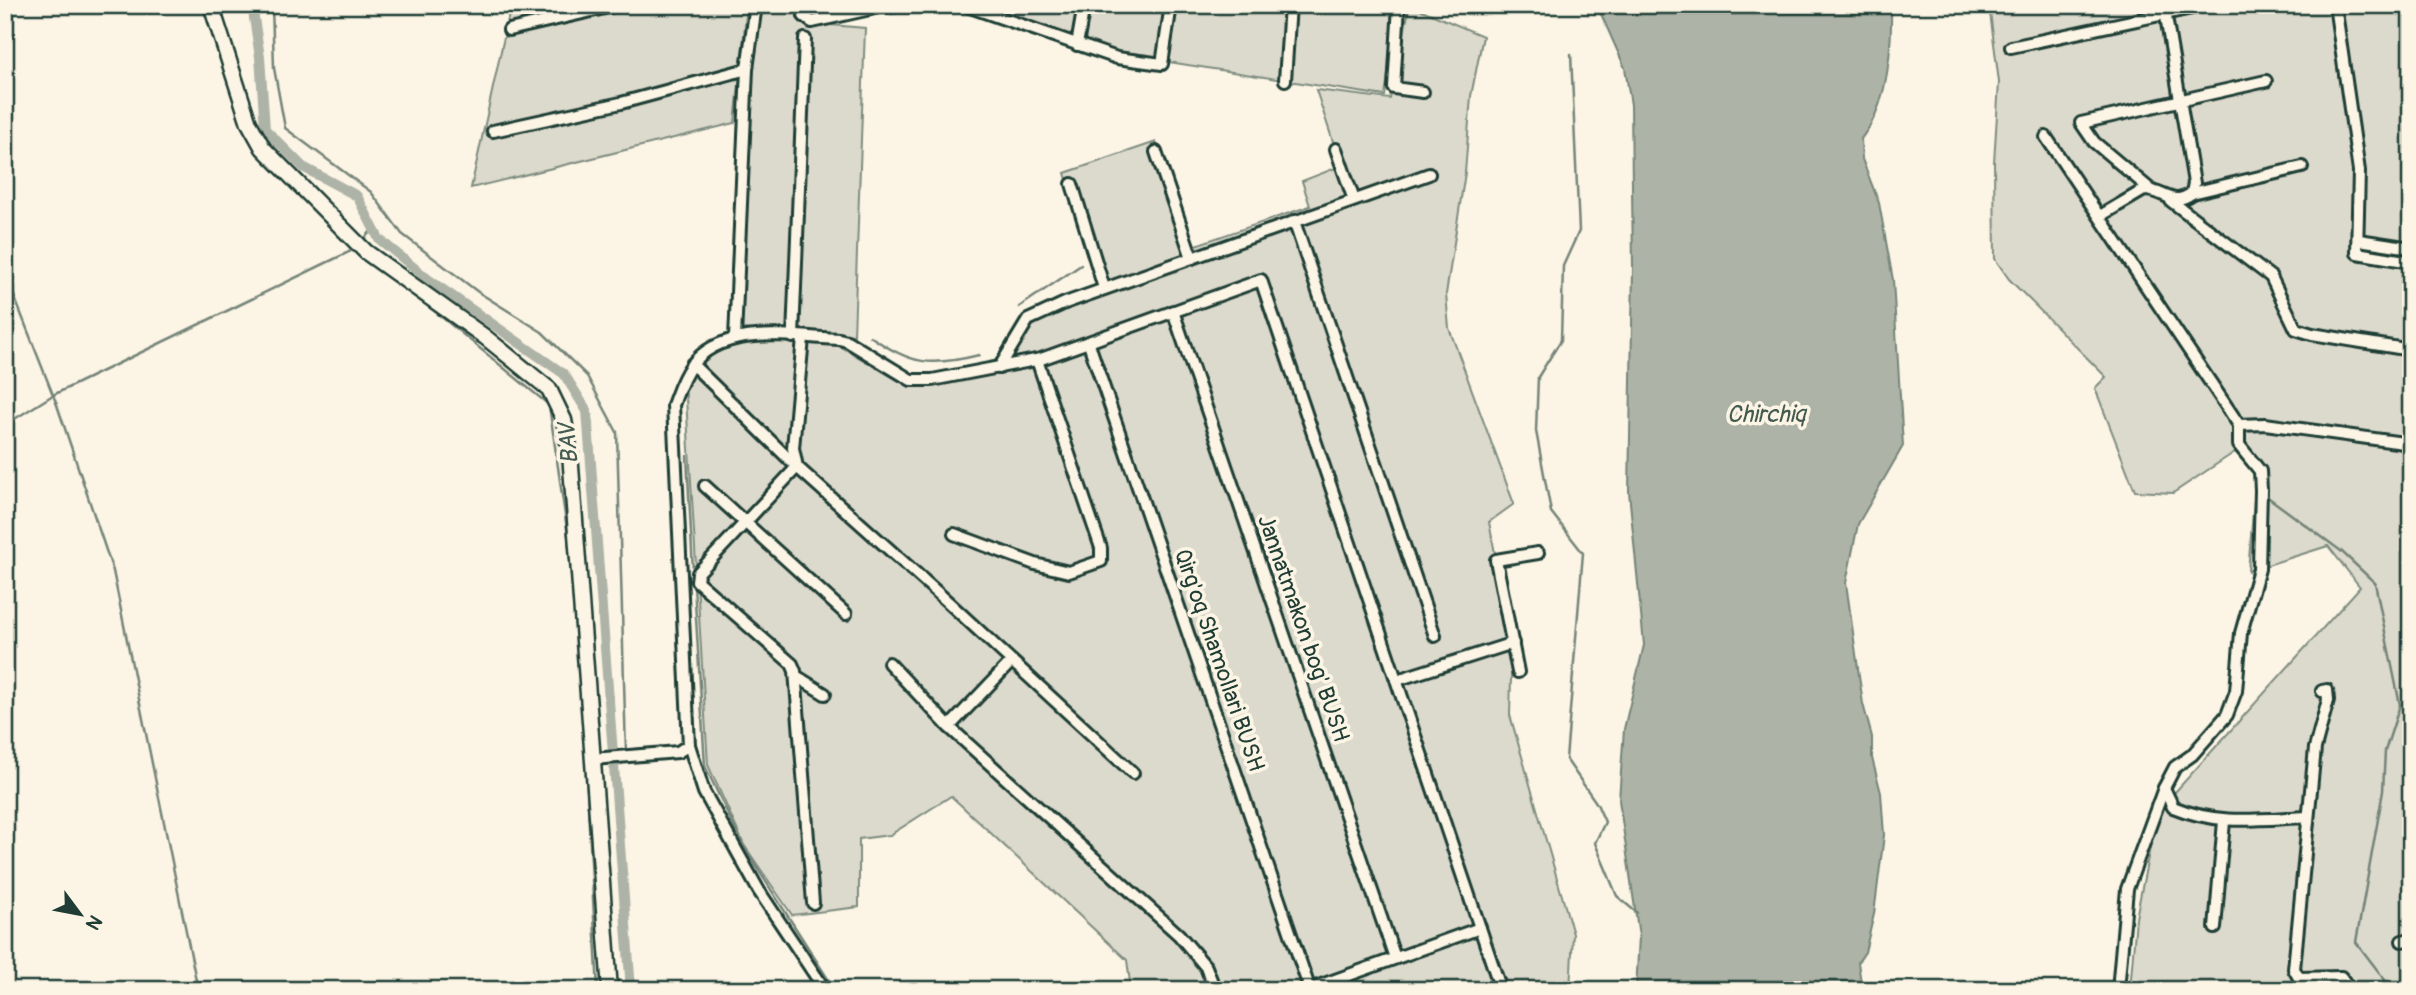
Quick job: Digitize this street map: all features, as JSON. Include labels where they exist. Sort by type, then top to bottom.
[{"type":"street","points":[[211,5],[248,123],[263,148],[366,252],[485,337],[549,389],[558,402],[570,453],[598,759],[611,990]]},
{"type":"street","points":[[509,30],[595,8],[618,5]]},
{"type":"street","points":[[735,338],[747,69],[756,5]]},
{"type":"street","points":[[804,5],[804,16],[812,22],[879,7],[919,5]]},
{"type":"street","points":[[964,5],[994,9],[1077,45],[1117,58],[1162,64],[1171,5]]},
{"type":"street","points":[[1077,45],[1084,5]]},
{"type":"street","points":[[1285,80],[1290,5]]},
{"type":"street","points":[[1399,5],[1394,88],[1423,92]]},
{"type":"street","points":[[2011,47],[2165,10],[2206,5]]},
{"type":"street","points":[[2335,5],[2359,171],[2357,253],[2411,262]]},
{"type":"street","points":[[2165,10],[2194,183],[2192,193]]},
{"type":"street","points":[[797,467],[793,448],[805,39]]},
{"type":"street","points":[[493,131],[621,103],[747,69]]},
{"type":"street","points":[[2266,80],[2081,123],[2094,142],[2151,190],[2171,201],[2272,277],[2296,329],[2312,334],[2411,349]]},
{"type":"street","points":[[2046,137],[2239,425],[2239,445],[2260,471],[2259,569],[2241,633],[2236,691],[2227,715],[2192,755],[2175,767],[2164,788],[2127,888],[2118,990]]},
{"type":"street","points":[[1336,149],[1354,200]]},
{"type":"street","points":[[1156,152],[1192,258]]},
{"type":"street","points":[[2171,201],[2180,201],[2192,193],[2302,167]]},
{"type":"street","points":[[999,368],[1028,320],[1104,288],[1429,174]]},
{"type":"street","points":[[1072,184],[1104,288]]},
{"type":"street","points":[[2100,216],[2144,190],[2151,190]]},
{"type":"street","points":[[1294,221],[1435,636]]},
{"type":"street","points":[[2359,240],[2411,248]]},
{"type":"street","points":[[825,990],[747,869],[704,792],[689,745],[673,405],[692,364],[716,346],[735,338],[798,337],[847,341],[911,380],[932,380],[1037,360],[1263,281],[1501,990]]},
{"type":"street","name":"Jannatmakon bog' BUSH","points":[[1173,311],[1395,958]]},
{"type":"street","name":"Qirg'oq Shamollari BUSH","points":[[1089,344],[1310,989]]},
{"type":"street","points":[[954,534],[1035,564],[1069,572],[1101,561],[1101,548],[1037,360]]},
{"type":"street","points":[[692,364],[797,467],[948,601],[1133,773]]},
{"type":"street","points":[[2239,425],[2265,424],[2411,444]]},
{"type":"street","points":[[697,581],[698,573],[797,467]]},
{"type":"street","points":[[705,486],[846,614]]},
{"type":"street","points":[[1518,672],[1496,560],[1538,553]]},
{"type":"street","points":[[682,581],[697,581],[792,664],[796,676],[813,903]]},
{"type":"street","points":[[1397,680],[1513,643]]},
{"type":"street","points":[[949,727],[1011,662]]},
{"type":"street","points":[[889,663],[949,727],[1179,935],[1206,967],[1215,990]]},
{"type":"street","points":[[796,676],[825,694]]},
{"type":"street","points":[[2322,691],[2328,690],[2328,700],[2315,748],[2294,972],[2299,978],[2341,977],[2350,990]]},
{"type":"street","points":[[598,759],[678,752],[689,745]]},
{"type":"street","points":[[2164,788],[2173,807],[2198,817],[2224,821],[2308,817]]},
{"type":"street","points":[[2215,928],[2224,821]]},
{"type":"street","points":[[1310,989],[1480,928]]},
{"type":"shaded area","points":[[511,5],[747,5],[735,123],[471,188]]},
{"type":"shaded area","points":[[760,5],[807,5],[808,23],[865,28],[854,335],[741,329],[751,59]]},
{"type":"shaded area","points":[[964,5],[1398,5],[1385,96],[1080,48]]},
{"type":"shaded area","points":[[1410,5],[1483,36],[1471,96],[1465,173],[1446,294],[1449,328],[1514,504],[1489,522],[1512,642],[1510,715],[1573,934],[1570,990],[1131,990],[1127,960],[951,796],[890,835],[859,839],[859,907],[792,915],[744,845],[708,765],[685,382],[697,365],[721,349],[746,340],[838,345],[910,385],[938,385],[1000,366],[1029,322],[1100,289],[1065,173],[1156,142],[1190,247],[1310,206],[1302,181],[1341,166],[1316,90],[1390,99]]},
{"type":"shaded area","points":[[1989,5],[2411,5],[2411,990],[2130,990],[2136,918],[2157,812],[2360,587],[2328,546],[2248,571],[2256,476],[2235,452],[2173,493],[2135,491],[2095,388],[2106,377],[2009,279],[1995,259],[1994,163],[1999,82]]},
{"type":"water","name":"Chirchiq","points":[[1597,5],[1891,5],[1891,39],[1883,93],[1861,139],[1862,159],[1879,203],[1893,280],[1903,446],[1858,524],[1846,583],[1863,704],[1872,737],[1872,758],[1881,793],[1884,835],[1874,914],[1865,952],[1858,962],[1862,990],[1636,990],[1639,936],[1619,800],[1624,729],[1644,645],[1629,492],[1633,269],[1631,105],[1625,68]]},
{"type":"waterway","name":"BAV","points":[[252,5],[260,57],[265,129],[303,167],[357,196],[379,239],[428,279],[564,374],[587,411],[631,990]]},
{"type":"waterway","points":[[272,5],[274,68],[285,128],[371,192],[402,234],[478,292],[542,332],[587,376],[617,432],[626,753]]},
{"type":"waterway","points":[[1571,54],[1579,231],[1563,266],[1561,340],[1538,377],[1536,431],[1551,512],[1583,553],[1566,759],[1597,804],[1605,822],[1595,843],[1617,896],[1637,913]]},
{"type":"waterway","points":[[362,241],[373,229]]},
{"type":"waterway","points":[[5,425],[53,395],[355,249]]},
{"type":"waterway","points":[[1019,307],[1081,265]]},
{"type":"waterway","points":[[5,273],[57,405],[113,571],[198,990]]},
{"type":"waterway","points":[[421,300],[549,405],[568,536],[578,648]]},
{"type":"waterway","points":[[870,336],[898,353],[922,361],[947,361],[979,355]]},
{"type":"waterway","points":[[687,456],[693,571]]},
{"type":"waterway","points":[[2269,498],[2341,551],[2375,583],[2400,705],[2385,751],[2383,791],[2356,942],[2388,984],[2397,990]]},
{"type":"waterway","points":[[694,585],[705,766],[742,844],[835,990]]},
{"type":"waterway","points":[[585,752],[598,990]]},
{"type":"waterway","points":[[615,768],[624,762]]}]
